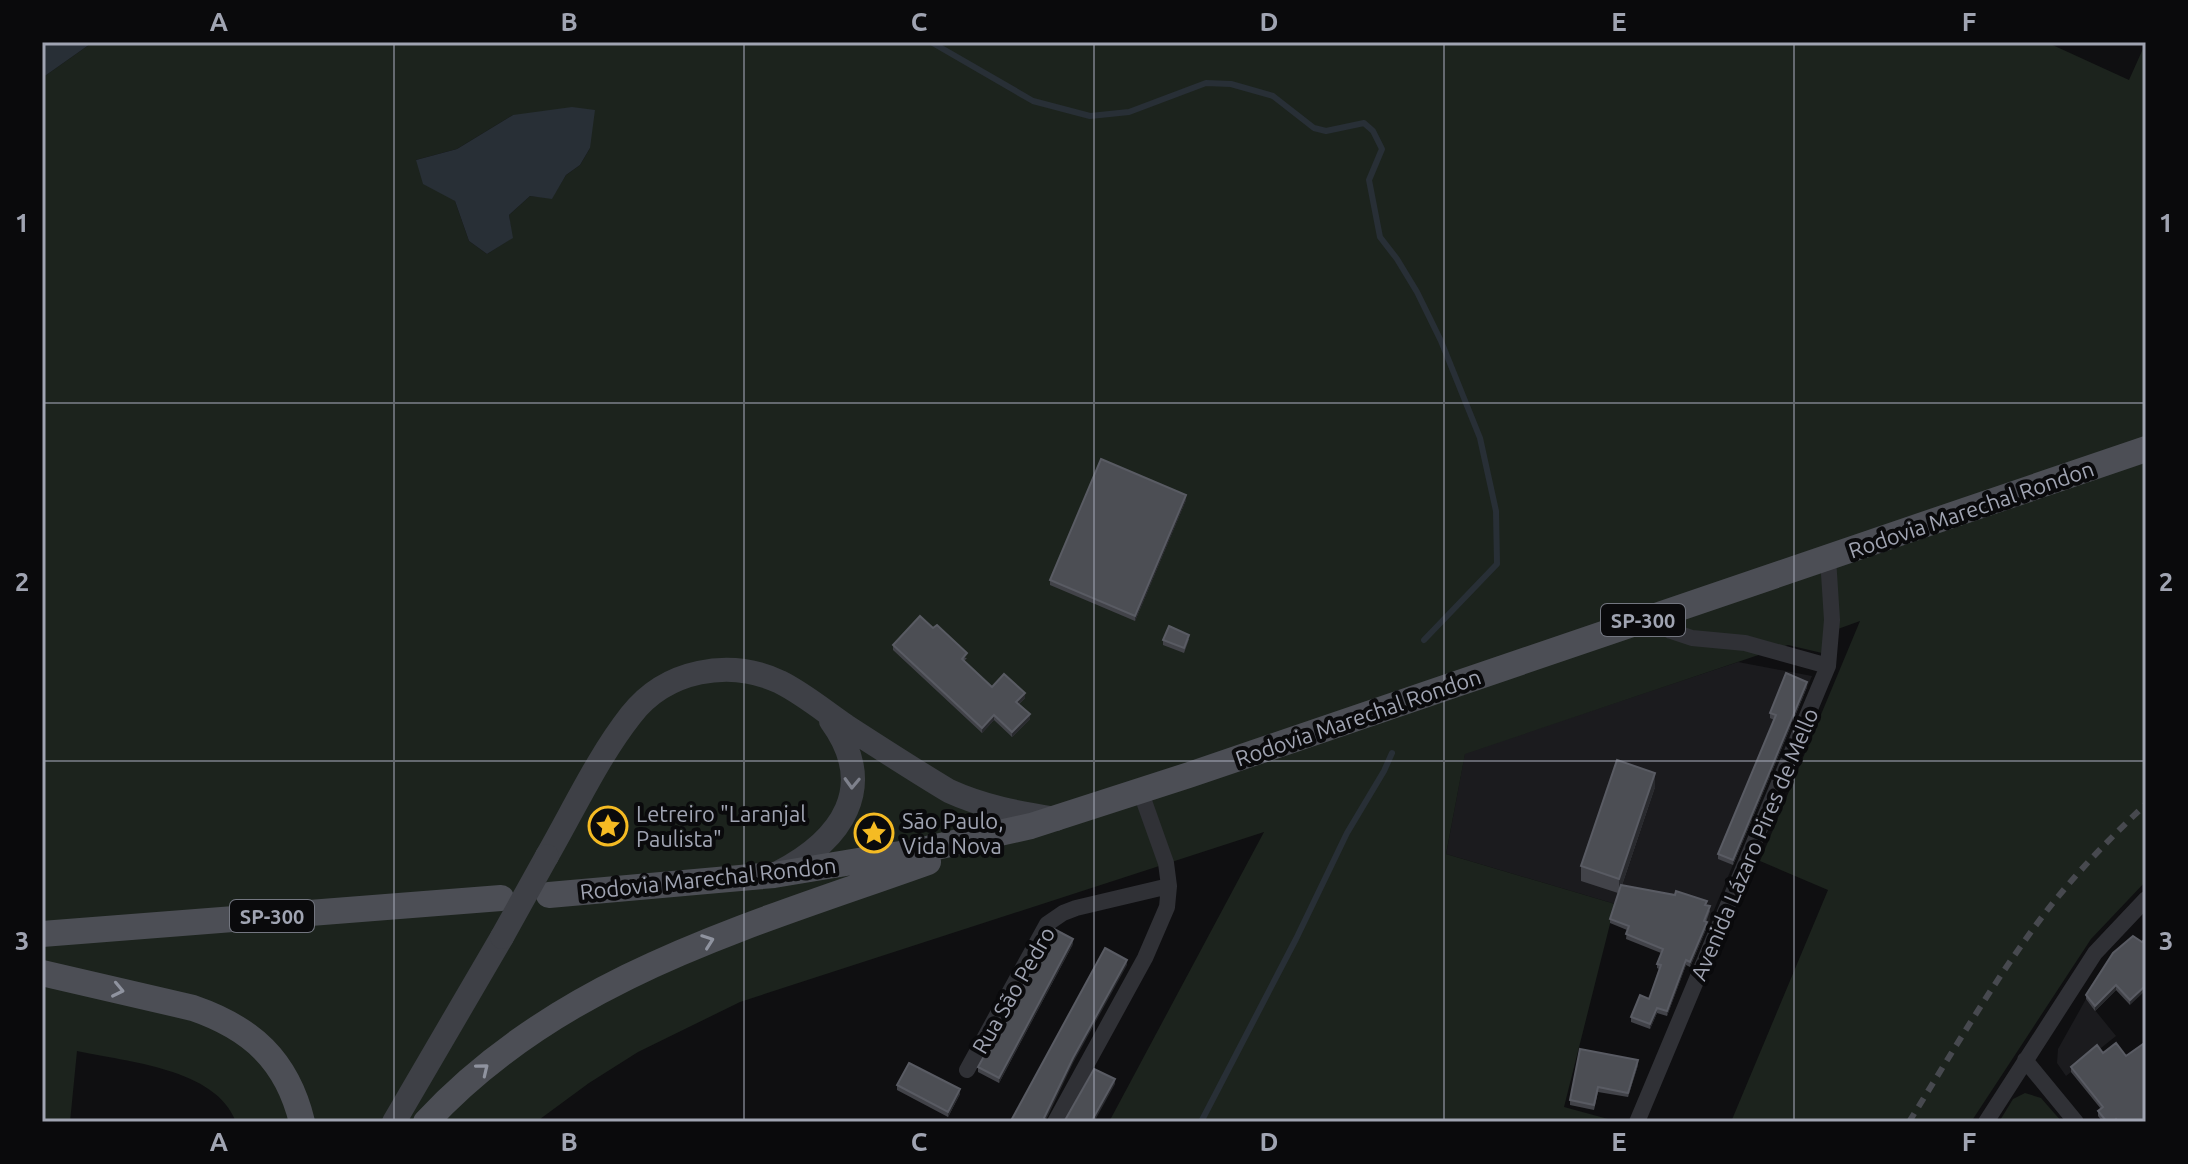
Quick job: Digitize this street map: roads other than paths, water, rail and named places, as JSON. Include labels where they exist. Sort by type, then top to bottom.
[{"type":"main road","name":"Rodovia Marechal Rondon","points":[[549,895],[774,875],[918,851],[1044,822],[2146,449]]},
{"type":"main road","points":[[394,1122],[619,732],[647,697],[663,686],[692,674],[713,670],[749,672],[777,681],[949,791],[1044,822]]},
{"type":"main road","points":[[774,875],[800,861],[820,845],[847,812],[853,792],[850,755],[825,712]]},
{"type":"main road","points":[[426,1122],[475,1075],[520,1039],[636,971],[677,952],[1044,822]]},
{"type":"main road","name":"SP-300","points":[[42,934],[501,898]]},
{"type":"main road","points":[[42,973],[193,1008],[244,1031],[277,1065],[294,1094],[302,1122]]},
{"type":"street","name":"Avenida Lázaro Pires de Mello","points":[[1637,1122],[1828,666],[1832,620],[1828,558]]},
{"type":"street","points":[[1649,618],[1671,631],[1692,638],[1745,643],[1828,666]]},
{"type":"street","points":[[1055,1122],[1157,935],[1167,907],[1169,886],[1166,863],[1140,790]]},
{"type":"street","name":"Rua São Pedro","points":[[967,1070],[1047,924],[1063,913],[1169,886]]},
{"type":"street","points":[[1986,1122],[2095,953],[2145,903]]},
{"type":"street","points":[[2025,1060],[2076,1122]]},
{"type":"waterway","points":[[931,42],[1033,101],[1090,116],[1129,112],[1206,83],[1231,84],[1273,96],[1314,128],[1326,131],[1364,123],[1373,131],[1382,149],[1369,180],[1380,237],[1417,292],[1441,341],[1480,438],[1496,511],[1497,564],[1424,640]]},
{"type":"waterway","points":[[1201,1122],[1347,833],[1392,753]]},
{"type":"railway","points":[[1909,1122],[1990,992],[2042,917],[2092,858],[2146,804]]},
{"type":"place","name":"Letreiro \"Laranjal Paulista\"","points":[[608,826]]},
{"type":"place","name":"São Paulo, Vida Nova","points":[[874,833]]}]
